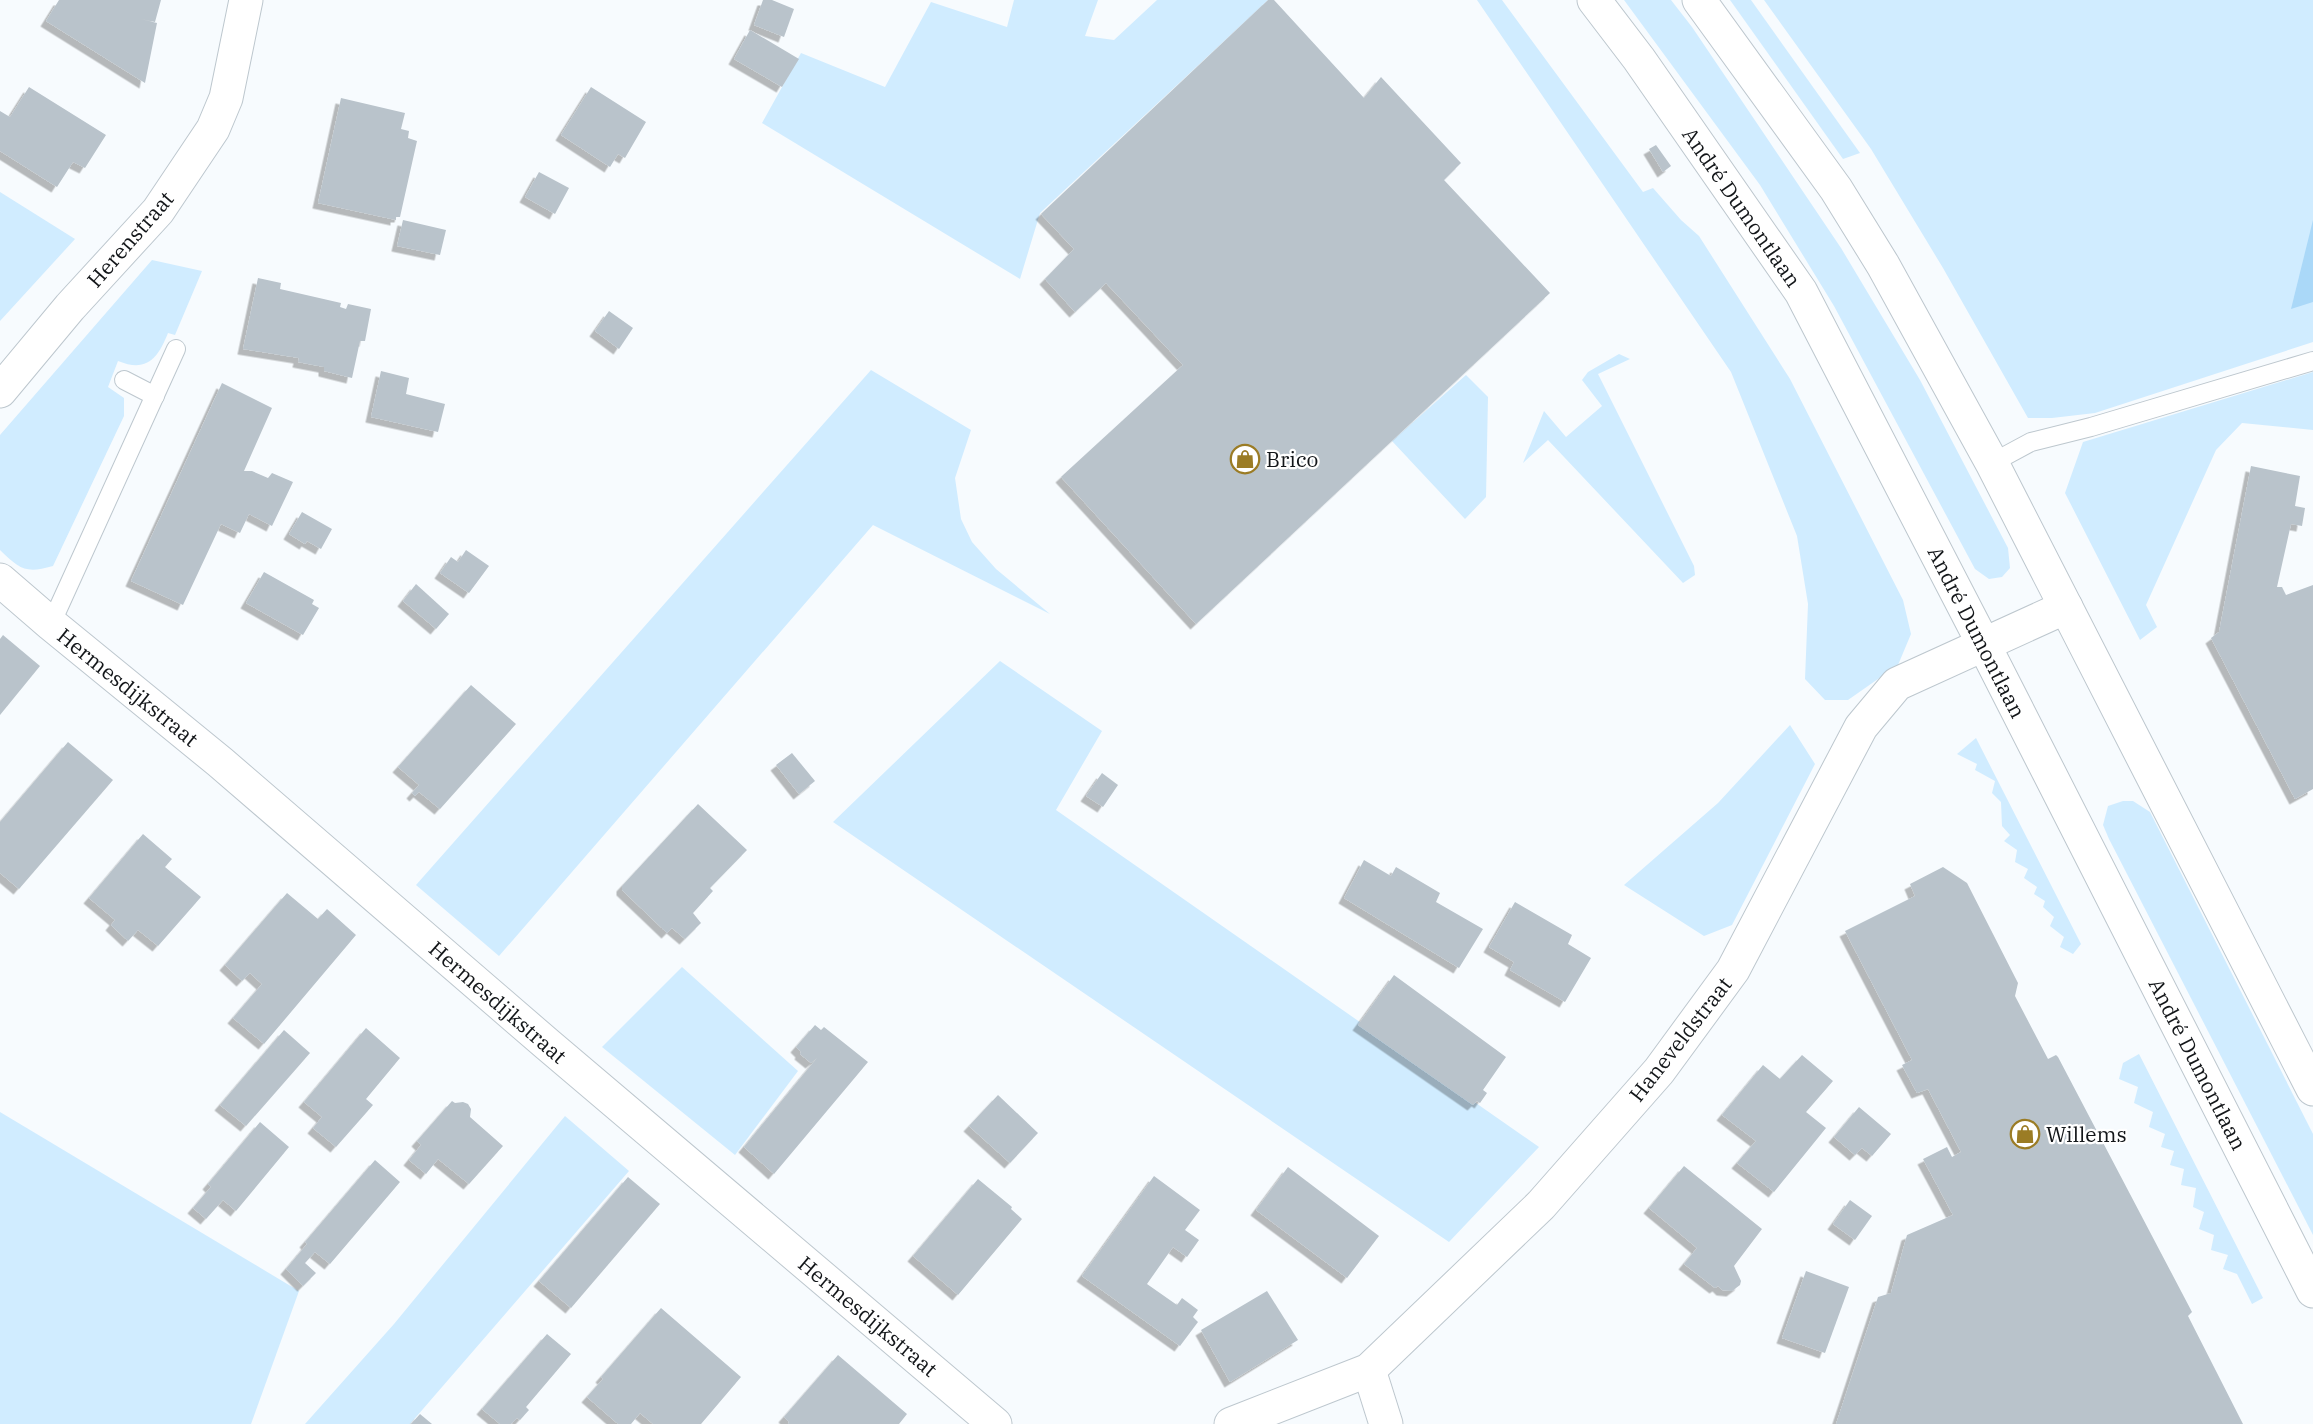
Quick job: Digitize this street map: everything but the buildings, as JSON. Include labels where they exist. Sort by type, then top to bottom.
[{"type":"street","name":"Herenstraat","points":[[0,391],[70,307],[158,211],[213,129],[226,98],[246,0]]},
{"type":"street","name":"André Dumontlaan","points":[[1594,0],[1650,75],[1801,292],[1984,645],[2313,1291]]},
{"type":"street","points":[[1699,0],[1836,189],[1883,265],[1992,463],[2313,1089]]},
{"type":"street","name":"Hermesdijkstraat","points":[[0,580],[220,762],[547,1044],[995,1424]]},
{"type":"street","name":"Haneveldstraat","points":[[1231,1424],[1369,1370],[1541,1205],[1659,1071],[1733,970],[1861,727],[1897,684],[2066,607]]},
{"type":"street","points":[[1369,1370],[1386,1424]]},
{"type":"lane","points":[[51,624],[176,349]]},
{"type":"lane","points":[[1992,463],[2031,442],[2091,427],[2313,361]]},
{"type":"lane","points":[[124,380],[155,396]]},
{"type":"shaded area","points":[[1014,0],[1098,0],[1085,36],[1114,40],[1157,0],[1268,0],[1040,213],[1020,279],[762,123],[801,53],[885,87],[931,2],[1007,27]]},
{"type":"shaded area","points":[[1477,0],[1502,0],[1643,192],[1653,188],[1681,220],[1699,236],[1790,379],[1903,600],[1911,634],[1898,665],[1848,700],[1825,700],[1805,679],[1808,604],[1797,536],[1731,372]]},
{"type":"shaded area","points":[[1624,0],[1671,0],[1692,27],[1841,248],[1920,380],[2008,548],[2010,568],[2002,577],[1989,579],[1975,569],[1834,306],[1760,185]]},
{"type":"shaded area","points":[[1730,0],[1751,0],[1860,153],[1843,159]]},
{"type":"shaded area","points":[[1764,0],[2313,0],[2313,342],[2095,413],[2028,418],[1943,268],[1871,149]]},
{"type":"shaded area","points":[[0,192],[75,239],[0,321]]},
{"type":"shaded area","points":[[2313,220],[2313,302],[2291,309]]},
{"type":"shaded area","points":[[152,260],[202,271],[175,335],[168,333],[160,350],[144,364],[128,364],[118,361],[108,387],[124,398],[124,416],[53,566],[36,570],[18,566],[0,550],[0,435]]},
{"type":"shaded area","points":[[1619,354],[1630,359],[1598,374],[1694,566],[1695,575],[1683,583],[1548,440],[1523,463],[1544,411],[1566,437],[1602,406],[1582,380],[1588,372]]},
{"type":"shaded area","points":[[871,370],[971,430],[955,478],[961,519],[972,542],[996,569],[1050,614],[873,525],[499,956],[416,885]]},
{"type":"shaded area","points":[[2313,372],[2313,430],[2242,423],[2216,450],[2146,605],[2157,627],[2140,640],[2065,493],[2083,442]]},
{"type":"shaded area","points":[[1466,375],[1488,397],[1486,497],[1465,519],[1392,441]]},
{"type":"shaded area","points":[[1000,661],[1102,731],[1056,810],[1539,1147],[1449,1242],[833,822]]},
{"type":"shaded area","points":[[1790,725],[1815,764],[1732,925],[1704,936],[1624,885],[1718,803]]},
{"type":"shaded area","points":[[1976,738],[2081,944],[2073,954],[2060,947],[2064,937],[2050,926],[2054,917],[2043,907],[2045,901],[2034,894],[2037,887],[2024,878],[2028,869],[2015,862],[2017,850],[2004,841],[2010,835],[2002,826],[2001,802],[1992,793],[1995,781],[1975,770],[1977,764],[1957,754]]},
{"type":"shaded area","points":[[2123,801],[2133,801],[2150,812],[2313,1134],[2313,1235],[2109,839],[2103,825],[2108,806]]},
{"type":"shaded area","points":[[682,967],[798,1071],[735,1155],[602,1047]]},
{"type":"shaded area","points":[[2139,1054],[2263,1298],[2252,1304],[2237,1274],[2223,1269],[2228,1255],[2211,1250],[2214,1235],[2199,1229],[2204,1212],[2193,1207],[2196,1188],[2181,1185],[2184,1169],[2170,1165],[2174,1151],[2161,1147],[2165,1134],[2149,1127],[2153,1112],[2134,1103],[2138,1087],[2119,1079],[2123,1063]]},
{"type":"shaded area","points":[[0,1112],[299,1291],[251,1424],[0,1424]]},
{"type":"shaded area","points":[[565,1116],[629,1171],[410,1424],[305,1424],[394,1324]]},
{"type":"place","name":"Brico","points":[[1245,459]]},
{"type":"place","name":"Willems","points":[[2025,1134]]}]
